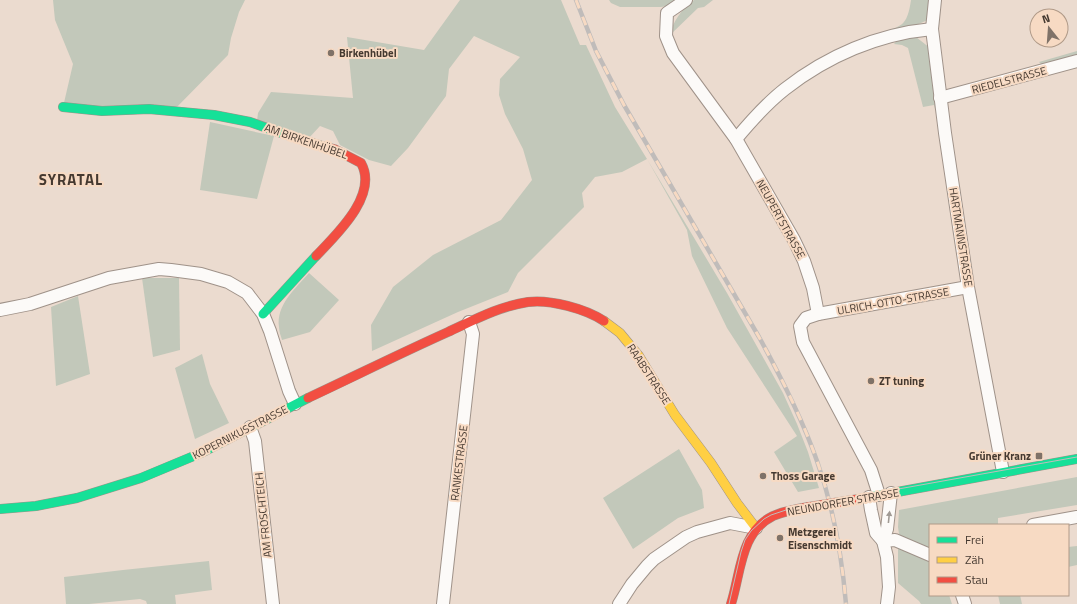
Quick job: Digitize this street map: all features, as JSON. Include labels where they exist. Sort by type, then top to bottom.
[{"type":"street","name":"NEUPERTSTRASSE","points":[[686,0],[667,13],[666,36],[673,53],[736,138],[794,240],[804,261],[813,288],[818,314]]},
{"type":"street","name":"HARTMANNSTRASSE","points":[[935,0],[932,29],[940,98],[968,287],[1003,472]]},
{"type":"street","points":[[736,138],[784,89],[815,68],[856,47],[899,34],[932,29]]},
{"type":"street","name":"RIEDELSTRASSE","points":[[940,98],[1077,61]]},
{"type":"street","name":"AM BIRKENHÜBEL","points":[[63,107],[102,110],[149,109],[214,115],[250,122],[334,148],[361,162],[366,178],[364,189],[358,203],[336,234],[263,314]]},
{"type":"street","points":[[0,310],[30,304],[109,278],[143,272],[165,270],[201,274],[228,282],[247,293],[263,314],[289,391],[295,404]]},
{"type":"street","name":"ULRICH-OTTO-STRASSE","points":[[818,314],[968,287]]},
{"type":"street","name":"RAABSTRASSE","points":[[469,322],[492,312],[530,302],[569,306],[595,315],[607,322],[620,333],[639,356],[675,415],[711,463],[737,503],[756,528]]},
{"type":"street","points":[[818,314],[806,318],[800,326],[803,342],[871,470],[869,497],[876,533],[883,541]]},
{"type":"street","name":"KOPERNIKUSSTRASSE","points":[[0,509],[36,506],[77,498],[141,478],[202,453],[295,404],[469,322]]},
{"type":"street","name":"RANKESTRASSE","points":[[443,604],[473,334],[469,322]]},
{"type":"street","name":"AM FROSCHTEICH","points":[[250,427],[255,441],[273,604]]},
{"type":"street","name":"NEUNDORFER STRASSE","points":[[756,528],[768,518],[792,510],[1077,459]]},
{"type":"street","points":[[887,604],[889,587],[883,541],[887,529],[891,493]]},
{"type":"street","points":[[1038,524],[1077,517]]},
{"type":"street","points":[[619,604],[632,584],[647,566],[659,555],[686,537],[697,532],[730,523],[756,528],[749,537],[742,557],[731,604]]},
{"type":"street","points":[[883,541],[896,540],[929,555]]},
{"type":"shaded area","points":[[53,0],[245,0],[239,12],[231,38],[228,55],[172,112],[63,107],[73,64],[55,20]]},
{"type":"shaded area","points":[[460,0],[561,0],[580,45],[586,45],[615,107],[647,159],[622,172],[595,177],[582,193],[584,207],[518,273],[508,292],[458,312],[372,351],[371,325],[393,287],[433,255],[501,220],[532,180],[523,149],[505,114],[499,95],[500,79],[520,57],[474,36],[449,69],[446,96],[408,148],[391,166],[369,160],[340,145],[333,131],[320,126],[308,139],[257,121],[258,113],[271,92],[353,98],[347,37],[424,50]]},
{"type":"shaded area","points":[[609,0],[681,0],[672,5],[661,7],[620,7],[611,3]]},
{"type":"shaded area","points":[[694,0],[713,0],[704,7],[698,8],[669,36],[678,16]]},
{"type":"shaded area","points":[[911,0],[931,0],[928,20],[916,25],[879,35],[877,34],[898,27],[905,21],[908,16]]},
{"type":"shaded area","points":[[900,37],[916,37],[930,48],[939,106],[935,109],[934,105],[923,107],[908,48],[902,45],[894,44]]},
{"type":"shaded area","points":[[1077,51],[1077,56],[1046,64],[1041,64],[1039,62]]},
{"type":"shaded area","points":[[210,122],[274,136],[257,199],[200,190]]},
{"type":"shaded area","points":[[647,159],[727,293],[783,393],[808,452],[819,488],[798,492],[774,452],[797,436],[727,328],[692,256],[687,230]]},
{"type":"shaded area","points":[[309,273],[339,300],[310,332],[282,340],[279,329],[279,319],[283,304]]},
{"type":"shaded area","points":[[142,278],[179,278],[180,350],[153,357]]},
{"type":"shaded area","points":[[78,296],[90,374],[56,386],[51,307]]},
{"type":"shaded area","points":[[202,354],[210,384],[229,423],[195,439],[175,368]]},
{"type":"shaded area","points":[[679,449],[702,490],[704,508],[678,518],[633,549],[603,498]]},
{"type":"shaded area","points":[[1077,477],[1077,505],[998,518],[998,524],[929,524],[929,550],[902,537],[899,534],[899,510]]},
{"type":"shaded area","points":[[898,546],[929,562],[929,596],[949,596],[952,604],[921,604],[898,583]]},
{"type":"shaded area","points":[[1077,546],[1077,565],[1069,567],[1069,547]]},
{"type":"shaded area","points":[[209,561],[212,590],[175,595],[176,604],[147,604],[146,601],[140,599],[89,604],[66,604],[64,577]]},
{"type":"shaded area","points":[[998,596],[1020,596],[1022,604],[1000,604]]},
{"type":"tram line","points":[[729,604],[745,540],[751,531],[764,519],[771,515],[789,509],[809,505],[1077,457]]},
{"type":"railway","points":[[576,0],[596,51],[624,105],[759,337],[798,413],[817,461],[828,496],[839,550],[846,604]]},
{"type":"traffic: fast","points":[[63,107],[102,111],[149,109],[214,115],[250,122],[322,146]]},
{"type":"traffic: fast","points":[[263,314],[316,256]]},
{"type":"traffic: fast","points":[[0,509],[36,506],[77,498],[141,478],[201,453],[308,398]]},
{"type":"traffic: fast","points":[[859,499],[1077,459]]},
{"type":"traffic: slow","points":[[604,321],[620,333],[639,356],[675,415],[711,463],[737,503],[756,528]]},
{"type":"traffic: jam","points":[[316,256],[353,214],[360,201],[364,188],[365,175],[361,163],[334,149],[322,146]]},
{"type":"traffic: jam","points":[[308,398],[477,318],[518,304],[537,301],[568,306],[588,313],[604,321]]},
{"type":"traffic: jam","points":[[809,507],[859,499]]},
{"type":"traffic: jam","points":[[731,604],[743,554],[754,532],[762,523],[773,516],[786,511],[809,507]]},
{"type":"place","name":"Birkenhübel","points":[[331,53]]},
{"type":"place","name":"ZT tuning","points":[[871,381]]},
{"type":"place","name":"Grüner Kranz","points":[[1039,456]]},
{"type":"place","name":"Thoss Garage","points":[[763,476]]},
{"type":"place","name":"Metzgerei Eisenschmidt","points":[[780,538]]},
{"type":"district","name":"SYRATAL","points":[[71,179]]}]
